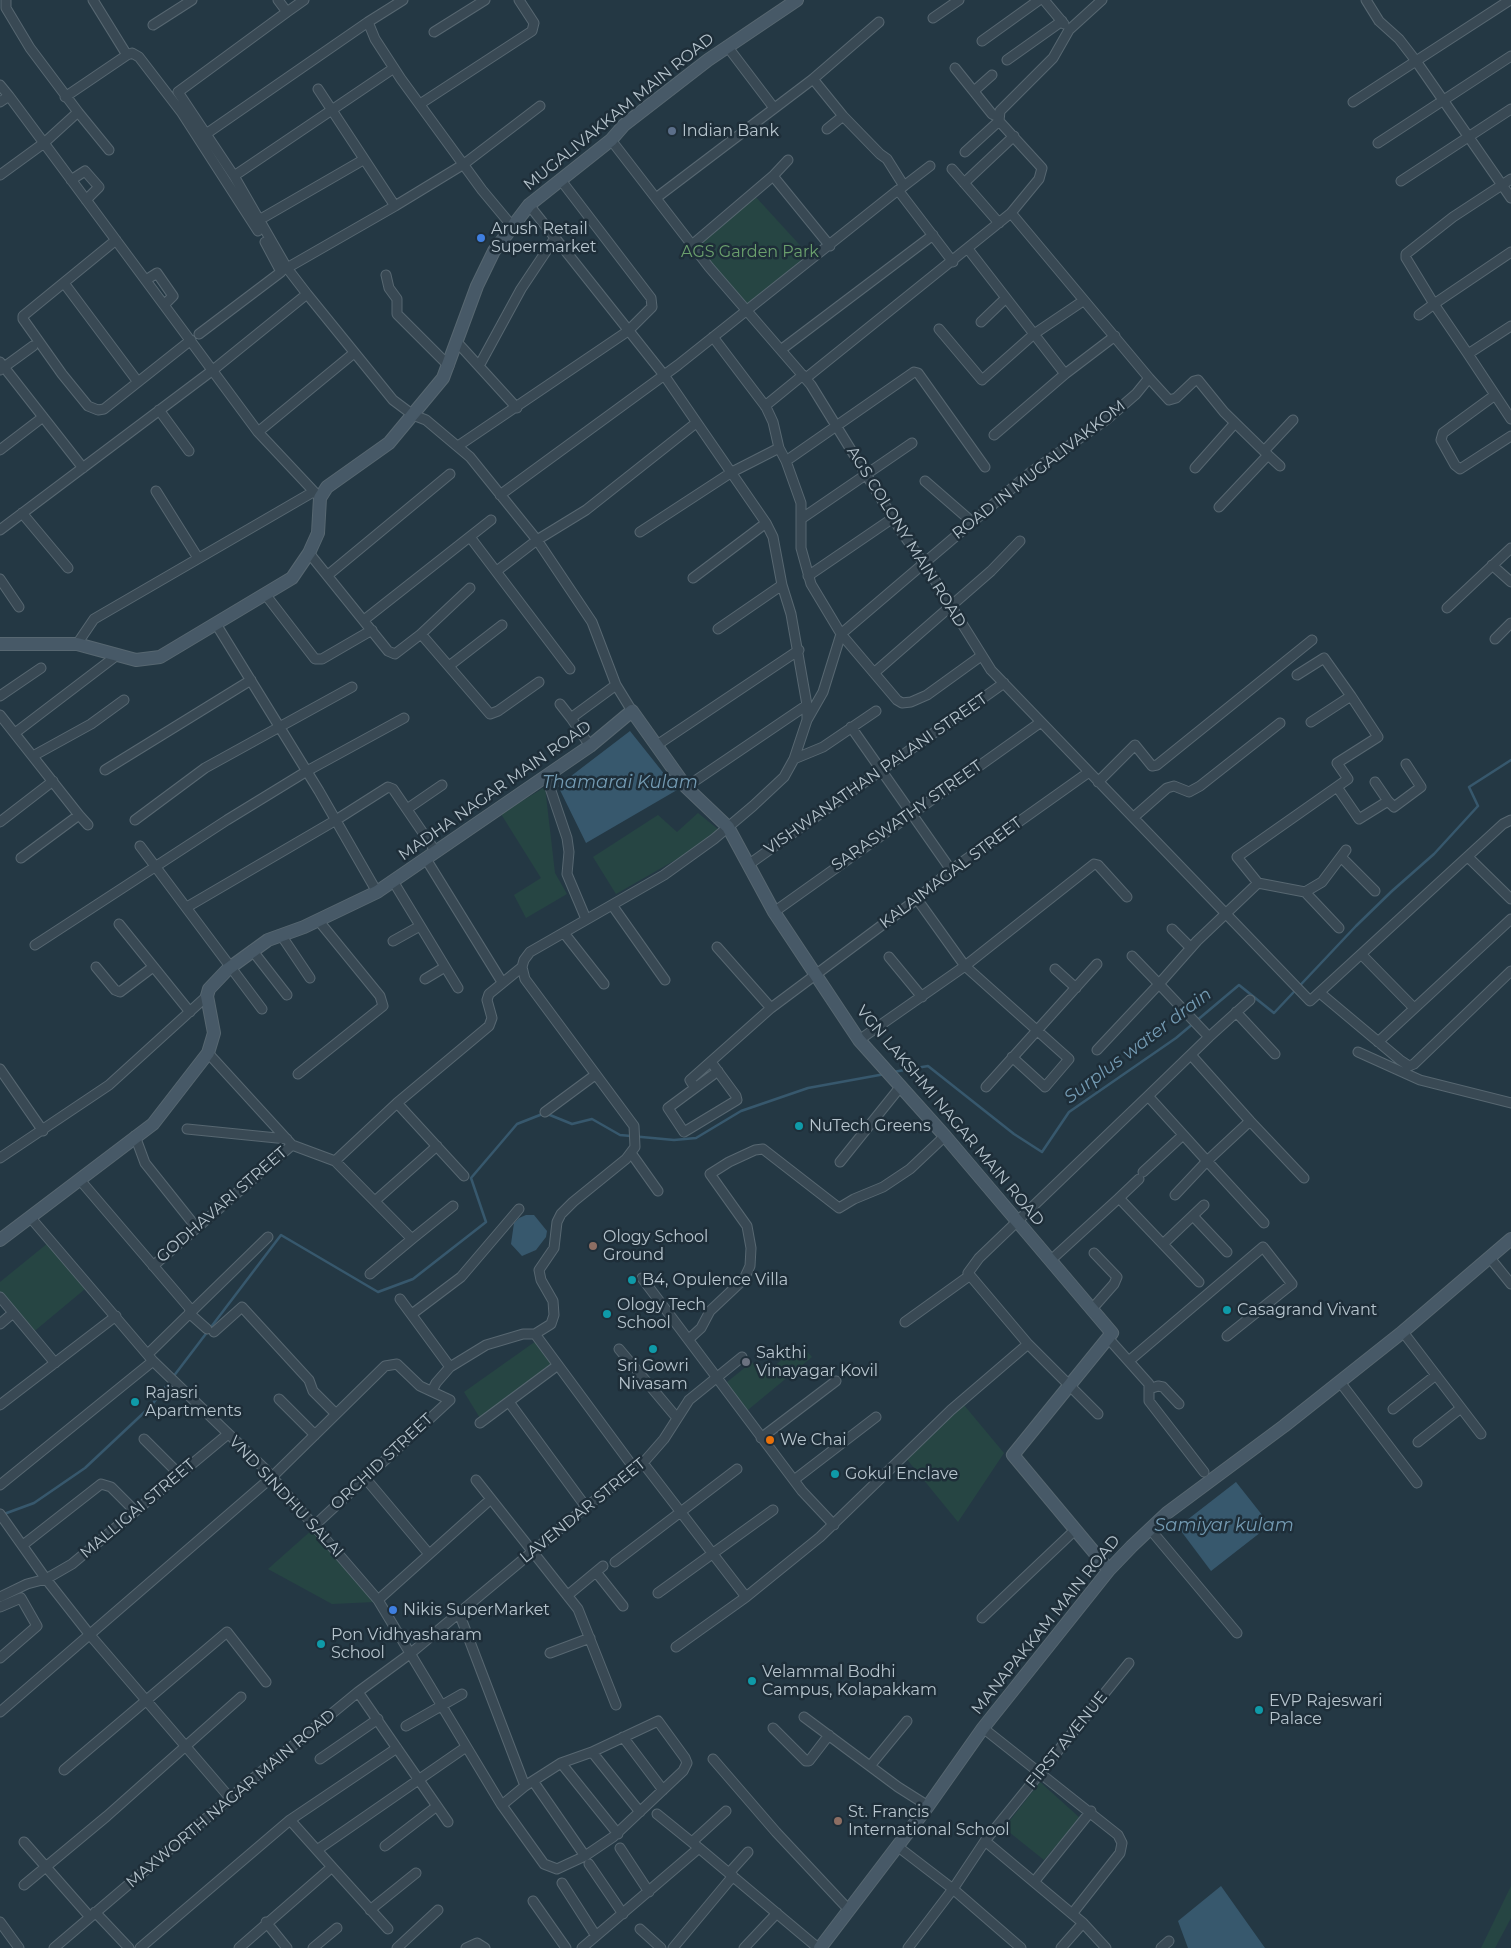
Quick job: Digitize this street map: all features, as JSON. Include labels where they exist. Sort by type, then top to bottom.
[{"type":"street","points":[[6,0],[6,8],[30,48],[65,97],[109,150]]},
{"type":"street","points":[[93,0],[127,55]]},
{"type":"street","points":[[152,25],[192,0]]},
{"type":"street","points":[[278,0],[287,12]]},
{"type":"street","points":[[304,0],[178,92],[234,176],[287,268],[354,353],[394,400],[413,415],[426,420],[458,446],[537,540],[592,622],[616,685],[632,711]]},
{"type":"street","points":[[206,134],[403,0]]},
{"type":"street","points":[[434,32],[485,0]]},
{"type":"street","points":[[420,104],[534,28],[534,23],[519,0]]},
{"type":"street","name":"MUGALIVAKKAM MAIN ROAD","points":[[316,495],[389,443],[443,378],[449,366],[456,341],[494,251],[529,205],[611,140],[624,125],[727,46],[797,0]]},
{"type":"street","points":[[933,18],[958,0]]},
{"type":"street","points":[[982,41],[1039,0]]},
{"type":"street","points":[[1044,0],[1069,30]]},
{"type":"street","points":[[965,152],[999,119],[1000,111],[1053,58],[1069,30],[1102,0]]},
{"type":"street","points":[[1366,0],[1379,21],[1399,39],[1445,100],[1511,198]]},
{"type":"street","points":[[1353,102],[1510,0]]},
{"type":"street","points":[[1007,60],[1062,21]]},
{"type":"street","points":[[368,22],[375,39],[394,68],[497,210],[512,226]]},
{"type":"street","points":[[656,198],[813,79],[879,22]]},
{"type":"street","points":[[727,46],[774,108]]},
{"type":"street","points":[[65,97],[127,55],[132,53],[139,57],[182,113],[249,215],[281,272],[199,334]]},
{"type":"street","points":[[1378,143],[1511,56]]},
{"type":"street","points":[[234,176],[394,68]]},
{"type":"street","points":[[765,406],[953,262],[1010,213],[1039,179],[1042,171],[1039,164],[999,119],[992,114],[955,68]]},
{"type":"street","points":[[974,91],[992,75]]},
{"type":"street","points":[[813,79],[844,116],[887,159],[901,188],[953,262]]},
{"type":"street","points":[[0,85],[165,304],[258,432],[316,495],[318,533],[309,553],[292,578],[160,657],[136,660],[77,644],[0,644]]},
{"type":"street","points":[[318,89],[395,206]]},
{"type":"street","points":[[0,102],[8,96]]},
{"type":"street","points":[[287,268],[464,164],[540,106]]},
{"type":"street","points":[[1401,181],[1511,109]]},
{"type":"street","points":[[0,175],[44,143],[78,112]]},
{"type":"street","points":[[827,129],[844,116]]},
{"type":"street","points":[[964,183],[1014,136]]},
{"type":"street","name":"AGS COLONY MAIN ROAD","points":[[611,140],[692,246],[804,377],[893,518],[952,606],[981,656],[1004,683],[1098,782],[1134,817],[1310,1001],[1320,993]]},
{"type":"street","points":[[259,220],[363,160]]},
{"type":"street","points":[[692,246],[773,176],[788,160]]},
{"type":"street","points":[[500,495],[664,375],[930,166]]},
{"type":"street","points":[[952,170],[999,223]]},
{"type":"street","points":[[72,180],[85,171],[99,187],[86,200]]},
{"type":"street","points":[[773,176],[830,246]]},
{"type":"street","points":[[458,446],[517,408],[628,331],[649,311],[652,302],[560,179]]},
{"type":"street","points":[[1511,179],[1453,217],[1406,254],[1406,258],[1434,304],[1511,419]]},
{"type":"street","points":[[529,205],[664,375],[766,523],[773,537],[782,585],[799,650],[807,705],[807,720]]},
{"type":"street","points":[[1010,213],[1169,400],[1176,398],[1194,381],[1198,380],[1235,423],[1280,466]]},
{"type":"street","points":[[782,349],[933,235]]},
{"type":"street","points":[[479,366],[521,289],[555,238]]},
{"type":"street","points":[[116,240],[23,318],[62,374],[88,406],[98,410],[104,409],[191,340]]},
{"type":"street","points":[[968,249],[1065,374]]},
{"type":"street","points":[[1419,315],[1511,252]]},
{"type":"street","points":[[386,274],[389,288],[397,299],[397,314],[449,366]]},
{"type":"street","points":[[64,283],[138,382]]},
{"type":"street","points":[[0,530],[213,370],[307,294]]},
{"type":"street","points":[[981,322],[1006,298]]},
{"type":"street","points":[[939,329],[982,380],[1034,334],[1083,301]]},
{"type":"street","points":[[1468,354],[1511,326]]},
{"type":"street","points":[[994,434],[1065,374],[1115,336]]},
{"type":"street","points":[[713,337],[765,406],[773,422],[779,448],[786,461],[801,503],[801,548],[808,576],[841,634],[897,700],[902,703],[911,702],[927,695],[981,656]]},
{"type":"street","points":[[456,341],[517,408]]},
{"type":"street","points":[[33,346],[1,366],[83,468]]},
{"type":"street","points":[[258,432],[354,353]]},
{"type":"street","points":[[786,461],[906,376],[916,372],[985,467]]},
{"type":"street","name":"ROAD IN MUGALIVAKKOM","points":[[841,634],[971,521],[1031,472],[1106,420],[1136,394],[1149,378]]},
{"type":"street","points":[[1495,395],[1444,433],[1441,440],[1455,465],[1460,469],[1511,436]]},
{"type":"street","points":[[160,410],[189,451]]},
{"type":"street","points":[[0,450],[43,417]]},
{"type":"street","points":[[1219,507],[1293,420]]},
{"type":"street","points":[[498,570],[537,540],[586,510],[696,423]]},
{"type":"street","points":[[1195,468],[1235,423]]},
{"type":"street","points":[[801,519],[912,443]]},
{"type":"street","points":[[640,532],[732,472],[779,448]]},
{"type":"street","points":[[328,576],[450,474]]},
{"type":"street","points":[[924,481],[971,521]]},
{"type":"street","points":[[156,492],[198,558]]},
{"type":"street","points":[[77,644],[94,619],[198,558],[316,495]]},
{"type":"street","points":[[22,514],[68,568]]},
{"type":"street","points":[[808,576],[893,518]]},
{"type":"street","points":[[364,620],[491,520]]},
{"type":"street","points":[[693,578],[766,523]]},
{"type":"street","points":[[470,536],[498,570],[570,670]]},
{"type":"street","points":[[874,673],[991,571],[1020,541]]},
{"type":"street","points":[[1447,608],[1511,548]]},
{"type":"street","points":[[309,553],[388,651],[395,654],[421,634],[470,588]]},
{"type":"street","points":[[1492,565],[1511,582]]},
{"type":"street","points":[[0,579],[19,607]]},
{"type":"street","points":[[718,629],[782,585]]},
{"type":"street","points":[[265,594],[315,659],[322,659],[372,630]]},
{"type":"street","points":[[1495,639],[1511,623]]},
{"type":"street","points":[[216,624],[280,726],[377,892]]},
{"type":"street","points":[[449,666],[502,625]]},
{"type":"street","points":[[421,634],[490,714],[498,711],[539,682]]},
{"type":"street","points":[[335,1161],[397,1103],[489,1026],[492,1018],[487,997],[490,991],[522,967],[530,952],[664,875],[728,827],[784,777],[794,759],[807,720],[823,692],[841,634]]},
{"type":"street","points":[[1098,782],[1135,745],[1152,766],[1157,765],[1312,640]]},
{"type":"street","points":[[657,745],[799,650]]},
{"type":"street","points":[[15,733],[116,656]]},
{"type":"street","points":[[1297,675],[1321,658],[1324,658],[1378,737],[1337,763],[1348,779],[1236,857],[1258,884],[1305,892],[1339,928]]},
{"type":"street","points":[[0,696],[40,668]]},
{"type":"street","points":[[105,770],[251,680]]},
{"type":"street","name":"VISHWANATHAN PALANI STREET","points":[[748,865],[1004,683]]},
{"type":"street","points":[[571,718],[616,685]]},
{"type":"street","points":[[135,820],[205,768],[352,687]]},
{"type":"street","points":[[1311,722],[1351,696]]},
{"type":"street","points":[[33,756],[91,724],[124,700]]},
{"type":"street","points":[[560,704],[590,746]]},
{"type":"street","points":[[686,787],[807,705]]},
{"type":"street","name":"VGN LAKSHMI NAGAR MAIN ROAD","points":[[632,711],[686,787],[728,827],[774,912],[859,1040],[945,1136],[1092,1309],[1112,1333],[1108,1338]]},
{"type":"street","name":"MADHA NAGAR MAIN ROAD","points":[[207,996],[209,989],[231,966],[252,950],[268,940],[318,920],[377,892],[590,746],[632,711]]},
{"type":"street","points":[[794,759],[817,750],[876,711]]},
{"type":"street","points":[[0,715],[88,826]]},
{"type":"street","points":[[35,945],[307,771],[404,718]]},
{"type":"street","name":"SARASWATHY STREET","points":[[774,912],[1041,722]]},
{"type":"street","points":[[1134,817],[1167,788],[1174,786],[1190,792],[1200,786],[1280,723]]},
{"type":"street","points":[[851,727],[951,870]]},
{"type":"street","points":[[1375,782],[1394,807],[1421,787],[1406,764]]},
{"type":"street","name":"KALAIMAGAL STREET","points":[[692,1084],[711,1062],[771,1008],[814,974],[917,899],[951,870],[1089,772]]},
{"type":"street","points":[[546,776],[567,838],[569,852],[567,874],[586,919]]},
{"type":"street","points":[[0,822],[53,781]]},
{"type":"street","points":[[407,809],[442,785]]},
{"type":"street","points":[[187,907],[336,820],[388,787],[393,789],[407,809],[502,982]]},
{"type":"street","points":[[1337,787],[1359,819],[1388,801]]},
{"type":"street","points":[[21,858],[79,815]]},
{"type":"street","points":[[1511,820],[1503,824],[1320,993],[1409,1066],[1414,1064],[1511,971]]},
{"type":"street","points":[[140,846],[262,1009]]},
{"type":"street","points":[[1305,892],[1322,882],[1344,854],[1375,891]]},
{"type":"street","points":[[1468,857],[1511,899]]},
{"type":"street","points":[[859,1040],[965,966],[1094,864],[1098,865],[1127,897]]},
{"type":"street","points":[[392,881],[458,988]]},
{"type":"street","points":[[1097,1050],[1191,948],[1258,884]]},
{"type":"street","points":[[917,899],[965,966],[1069,1059],[1048,1086],[1042,1086],[1012,1058]]},
{"type":"street","points":[[612,905],[665,980]]},
{"type":"street","points":[[1378,1042],[1511,919]]},
{"type":"street","points":[[298,1074],[383,1006],[380,996],[318,920]]},
{"type":"street","points":[[119,924],[190,1012]]},
{"type":"street","points":[[393,941],[420,926]]},
{"type":"street","points":[[1172,929],[1191,948]]},
{"type":"street","points":[[564,933],[604,984]]},
{"type":"street","points":[[282,935],[310,978]]},
{"type":"street","points":[[717,947],[771,1008]]},
{"type":"street","points":[[252,950],[287,995]]},
{"type":"street","points":[[1362,955],[1414,1008]]},
{"type":"street","points":[[1132,956],[1209,1037]]},
{"type":"street","points":[[889,957],[922,996]]},
{"type":"street","points":[[986,1087],[1097,964]]},
{"type":"street","points":[[96,967],[114,990],[120,992],[154,967]]},
{"type":"street","points":[[425,979],[445,967]]},
{"type":"street","points":[[0,1712],[200,1537],[272,1477],[385,1366],[398,1364],[420,1386],[432,1390],[450,1367],[486,1345],[523,1334],[534,1334],[551,1324],[554,1314],[553,1301],[541,1280],[539,1270],[554,1248],[556,1228],[561,1214],[631,1153],[636,1140],[634,1126],[525,979],[522,967]]},
{"type":"street","points":[[1054,969],[1076,988]]},
{"type":"street","points":[[0,1158],[109,1085],[207,996]]},
{"type":"street","points":[[0,1240],[153,1124],[208,1053],[214,1033],[207,996]]},
{"type":"street","points":[[906,1322],[969,1276],[968,1273],[979,1258],[1019,1222],[1209,1037],[1250,1000]]},
{"type":"street","points":[[1236,1012],[1275,1054]]},
{"type":"street","points":[[1358,1052],[1420,1080],[1511,1103]]},
{"type":"street","points":[[208,1053],[289,1142]]},
{"type":"street","points":[[1191,1055],[1304,1178]]},
{"type":"street","points":[[711,1062],[718,1072],[737,1100],[684,1132],[668,1109],[692,1084],[718,1072]]},
{"type":"street","points":[[0,1069],[43,1131]]},
{"type":"street","points":[[544,1112],[596,1075]]},
{"type":"street","points":[[840,1162],[898,1082]]},
{"type":"street","points":[[1148,1096],[1264,1223]]},
{"type":"street","points":[[397,1103],[464,1176]]},
{"type":"street","points":[[1175,1195],[1207,1161],[1250,1121]]},
{"type":"street","points":[[187,1129],[289,1142]]},
{"type":"street","points":[[1051,1260],[1119,1198],[1183,1135]]},
{"type":"street","points":[[135,1136],[145,1163],[196,1228]]},
{"type":"street","points":[[687,1337],[702,1328],[710,1311],[744,1279],[751,1248],[747,1226],[710,1174],[729,1162],[755,1150],[763,1149],[839,1208],[883,1187],[910,1169],[945,1136]]},
{"type":"street","name":"GODHAVARI STREET","points":[[153,1266],[289,1142],[335,1161],[376,1200],[412,1240]]},
{"type":"street","points":[[376,1200],[437,1146]]},
{"type":"street","points":[[631,1153],[658,1191]]},
{"type":"street","points":[[80,1180],[191,1312],[210,1331],[242,1307],[309,1380],[313,1391],[336,1414]]},
{"type":"street","points":[[1119,1198],[1199,1282]]},
{"type":"street","points":[[370,1274],[453,1206]]},
{"type":"street","points":[[1163,1244],[1204,1206]]},
{"type":"street","points":[[412,1314],[460,1277],[518,1209]]},
{"type":"street","points":[[1192,1216],[1227,1252]]},
{"type":"street","name":"VND SINDHU SALAI","points":[[30,1217],[150,1358],[272,1477],[378,1600],[501,1805],[544,1864],[557,1869],[587,1860],[618,1834],[684,1771],[687,1764],[685,1758],[658,1721],[623,1737]]},
{"type":"street","points":[[0,1485],[150,1358],[191,1312],[268,1237]]},
{"type":"street","name":"MANAPAKKAM MAIN ROAD","points":[[819,1948],[928,1806],[983,1728],[1109,1570],[1150,1529],[1403,1332],[1511,1239]]},
{"type":"street","points":[[1130,1360],[1263,1247],[1292,1284],[1227,1336]]},
{"type":"street","points":[[1092,1309],[1114,1284],[1117,1277],[1094,1253]]},
{"type":"street","points":[[1490,1258],[1511,1284]]},
{"type":"street","points":[[969,1276],[1028,1344],[1098,1414]]},
{"type":"street","points":[[642,1278],[761,1438],[794,1480],[834,1525]]},
{"type":"street","points":[[0,1297],[55,1364]]},
{"type":"street","points":[[400,1299],[450,1367]]},
{"type":"street","points":[[0,1324],[14,1313]]},
{"type":"street","points":[[0,1405],[116,1316]]},
{"type":"street","points":[[1403,1332],[1481,1434]]},
{"type":"street","points":[[534,1334],[634,1468]]},
{"type":"street","points":[[1109,1570],[1013,1455],[1108,1338],[1130,1360],[1149,1384],[1150,1401],[1204,1472]]},
{"type":"street","points":[[676,1647],[746,1597],[834,1525],[875,1481],[951,1410],[1028,1344]]},
{"type":"street","points":[[619,1348],[677,1418]]},
{"type":"street","name":"LAVENDAR STREET","points":[[411,1653],[643,1462],[664,1439],[689,1400],[716,1376],[742,1357]]},
{"type":"street","points":[[480,1423],[558,1365]]},
{"type":"street","points":[[1393,1409],[1436,1375]]},
{"type":"street","points":[[761,1438],[836,1382]]},
{"type":"street","points":[[1340,1382],[1417,1483]]},
{"type":"street","points":[[1149,1389],[1158,1386],[1163,1387],[1179,1404]]},
{"type":"street","name":"ORCHID STREET","points":[[315,1525],[450,1400],[432,1390]]},
{"type":"street","points":[[280,1399],[315,1435]]},
{"type":"street","points":[[509,1402],[586,1507]]},
{"type":"street","points":[[1418,1442],[1461,1408]]},
{"type":"street","points":[[794,1480],[876,1417]]},
{"type":"street","name":"MALLIGAI STREET","points":[[0,1597],[32,1582],[46,1579],[72,1564],[228,1434]]},
{"type":"street","points":[[144,1438],[179,1474]]},
{"type":"street","points":[[643,1462],[746,1597]]},
{"type":"street","points":[[614,1562],[737,1468]]},
{"type":"street","points":[[366,1479],[429,1554]]},
{"type":"street","points":[[476,1480],[579,1610],[616,1705]]},
{"type":"street","points":[[23,1545],[101,1484],[110,1487],[136,1511]]},
{"type":"street","points":[[378,1600],[492,1500]]},
{"type":"street","points":[[658,1593],[773,1510]]},
{"type":"street","points":[[1,1516],[46,1579],[90,1635],[147,1699],[230,1798]]},
{"type":"street","points":[[1150,1529],[1237,1633]]},
{"type":"street","points":[[982,1618],[1075,1530]]},
{"type":"street","points":[[568,1595],[599,1569],[623,1606]]},
{"type":"street","points":[[0,1607],[21,1598],[37,1626],[0,1658]]},
{"type":"street","points":[[459,1613],[529,1784],[587,1860],[623,1914]]},
{"type":"street","points":[[64,1770],[226,1632],[266,1682]]},
{"type":"street","points":[[550,1653],[590,1638]]},
{"type":"street","name":"MAXWORTH NAGAR MAIN ROAD","points":[[54,1948],[92,1914],[358,1692],[411,1653]]},
{"type":"street","name":"FIRST AVENUE","points":[[908,1948],[953,1889],[985,1841],[1129,1663]]},
{"type":"street","points":[[358,1692],[448,1822]]},
{"type":"street","points":[[406,1726],[462,1694]]},
{"type":"street","points":[[24,1885],[107,1816],[242,1697]]},
{"type":"street","points":[[804,1717],[928,1806]]},
{"type":"street","points":[[320,1759],[378,1719]]},
{"type":"street","points":[[870,1766],[907,1721]]},
{"type":"street","points":[[773,1728],[806,1761],[809,1761],[829,1735]]},
{"type":"street","points":[[983,1728],[1041,1772],[1118,1835],[1122,1844],[1120,1853],[1072,1914]]},
{"type":"street","points":[[501,1805],[561,1763],[592,1752],[623,1737],[663,1790]]},
{"type":"street","points":[[317,1850],[418,1778],[466,1747]]},
{"type":"street","points":[[140,1948],[290,1820],[397,1748]]},
{"type":"street","points":[[592,1752],[640,1812]]},
{"type":"street","points":[[713,1760],[849,1910]]},
{"type":"street","points":[[561,1763],[618,1834]]},
{"type":"street","points":[[385,1846],[437,1806]]},
{"type":"street","points":[[582,1948],[649,1892],[696,1845],[726,1811]]},
{"type":"street","points":[[1034,1882],[1091,1812]]},
{"type":"street","points":[[657,1814],[819,1948]]},
{"type":"street","points":[[290,1820],[388,1929]]},
{"type":"street","points":[[985,1841],[1072,1914],[1106,1948]]},
{"type":"street","points":[[24,1842],[92,1914],[129,1948]]},
{"type":"street","points":[[897,1846],[953,1889],[1021,1948]]},
{"type":"street","points":[[620,1848],[649,1892]]},
{"type":"street","points":[[673,1948],[748,1852]]},
{"type":"street","points":[[239,1948],[266,1922],[332,1868]]},
{"type":"street","points":[[370,1910],[416,1873]]},
{"type":"street","points":[[562,1883],[596,1936]]},
{"type":"street","points":[[533,1901],[566,1948]]},
{"type":"street","points":[[397,1948],[438,1910]]},
{"type":"street","points":[[744,1948],[777,1913]]},
{"type":"street","points":[[0,1922],[19,1948]]},
{"type":"street","points":[[266,1922],[287,1948]]},
{"type":"street","points":[[1062,1948],[1082,1923]]},
{"type":"street","points":[[313,1948],[336,1928]]},
{"type":"street","points":[[640,1929],[661,1948]]},
{"type":"street","points":[[1160,1948],[1169,1941]]},
{"type":"street","points":[[466,1948],[477,1943],[485,1948]]},
{"type":"green space","name":"AGS Garden Park","points":[[754,195],[808,254],[747,309],[693,246]]},
{"type":"green space","points":[[545,787],[555,873],[567,894],[526,918],[514,895],[541,878],[501,814]]},
{"type":"green space","points":[[698,813],[719,830],[691,851],[616,894],[593,857],[658,815],[677,832]]},
{"type":"green space","points":[[48,1243],[85,1289],[31,1334],[0,1296],[0,1282]]},
{"type":"green space","points":[[536,1341],[552,1364],[480,1418],[464,1392]]},
{"type":"green space","points":[[803,1347],[812,1357],[743,1414],[722,1386],[752,1362],[764,1375],[793,1350]]},
{"type":"green space","points":[[964,1405],[1004,1453],[958,1522],[905,1457]]},
{"type":"green space","points":[[313,1529],[374,1602],[332,1604],[268,1569]]},
{"type":"green space","points":[[1040,1782],[1080,1818],[1044,1860],[1004,1828]]},
{"type":"green space","points":[[1511,1886],[1511,1918],[1495,1948],[1481,1948]]},
{"type":"water","name":"Thamarai Kulam","points":[[630,731],[677,790],[586,843],[558,786]]},
{"type":"water","points":[[526,1215],[534,1215],[547,1231],[546,1237],[536,1250],[522,1256],[511,1244],[514,1223]]},
{"type":"water","name":"Samiyar kulam","points":[[1236,1482],[1270,1525],[1211,1571],[1178,1527]]},
{"type":"water","points":[[1221,1886],[1265,1948],[1188,1948],[1178,1921]]},
{"type":"waterway","name":"Surplus water drain","points":[[893,1072],[928,1066],[1014,1134],[1042,1152],[1069,1112],[1176,1038],[1239,985],[1274,1013],[1356,926],[1434,854],[1478,806],[1469,787],[1511,760]]},
{"type":"waterway","name":"Surplus water drain","points":[[4,1514],[34,1503],[85,1468],[151,1406],[281,1235],[378,1292],[413,1279],[486,1222],[471,1178],[517,1124],[545,1113],[572,1124],[592,1119],[620,1135],[674,1140],[696,1138],[741,1111],[808,1088],[885,1074]]},
{"type":"place","name":"Indian Bank","points":[[672,131]]},
{"type":"place","name":"Arush Retail Supermarket","points":[[481,238]]},
{"type":"place","name":"NuTech Greens","points":[[799,1126]]},
{"type":"place","name":"Ology School Ground","points":[[593,1246]]},
{"type":"place","name":"B4, Opulence Villa","points":[[632,1280]]},
{"type":"place","name":"Casagrand Vivant","points":[[1227,1310]]},
{"type":"place","name":"Ology Tech School","points":[[607,1314]]},
{"type":"place","name":"Sri Gowri Nivasam","points":[[653,1349]]},
{"type":"place","name":"Sakthi Vinayagar Kovil","points":[[746,1362]]},
{"type":"place","name":"Rajasri Apartments","points":[[135,1402]]},
{"type":"place","name":"We Chai","points":[[770,1440]]},
{"type":"place","name":"Gokul Enclave","points":[[835,1474]]},
{"type":"place","name":"Nikis SuperMarket","points":[[393,1610]]},
{"type":"place","name":"Pon Vidhyasharam School","points":[[321,1644]]},
{"type":"place","name":"Velammal Bodhi Campus, Kolapakkam","points":[[752,1681]]},
{"type":"place","name":"EVP Rajeswari Palace","points":[[1259,1710]]},
{"type":"place","name":"St. Francis International School","points":[[838,1821]]}]
